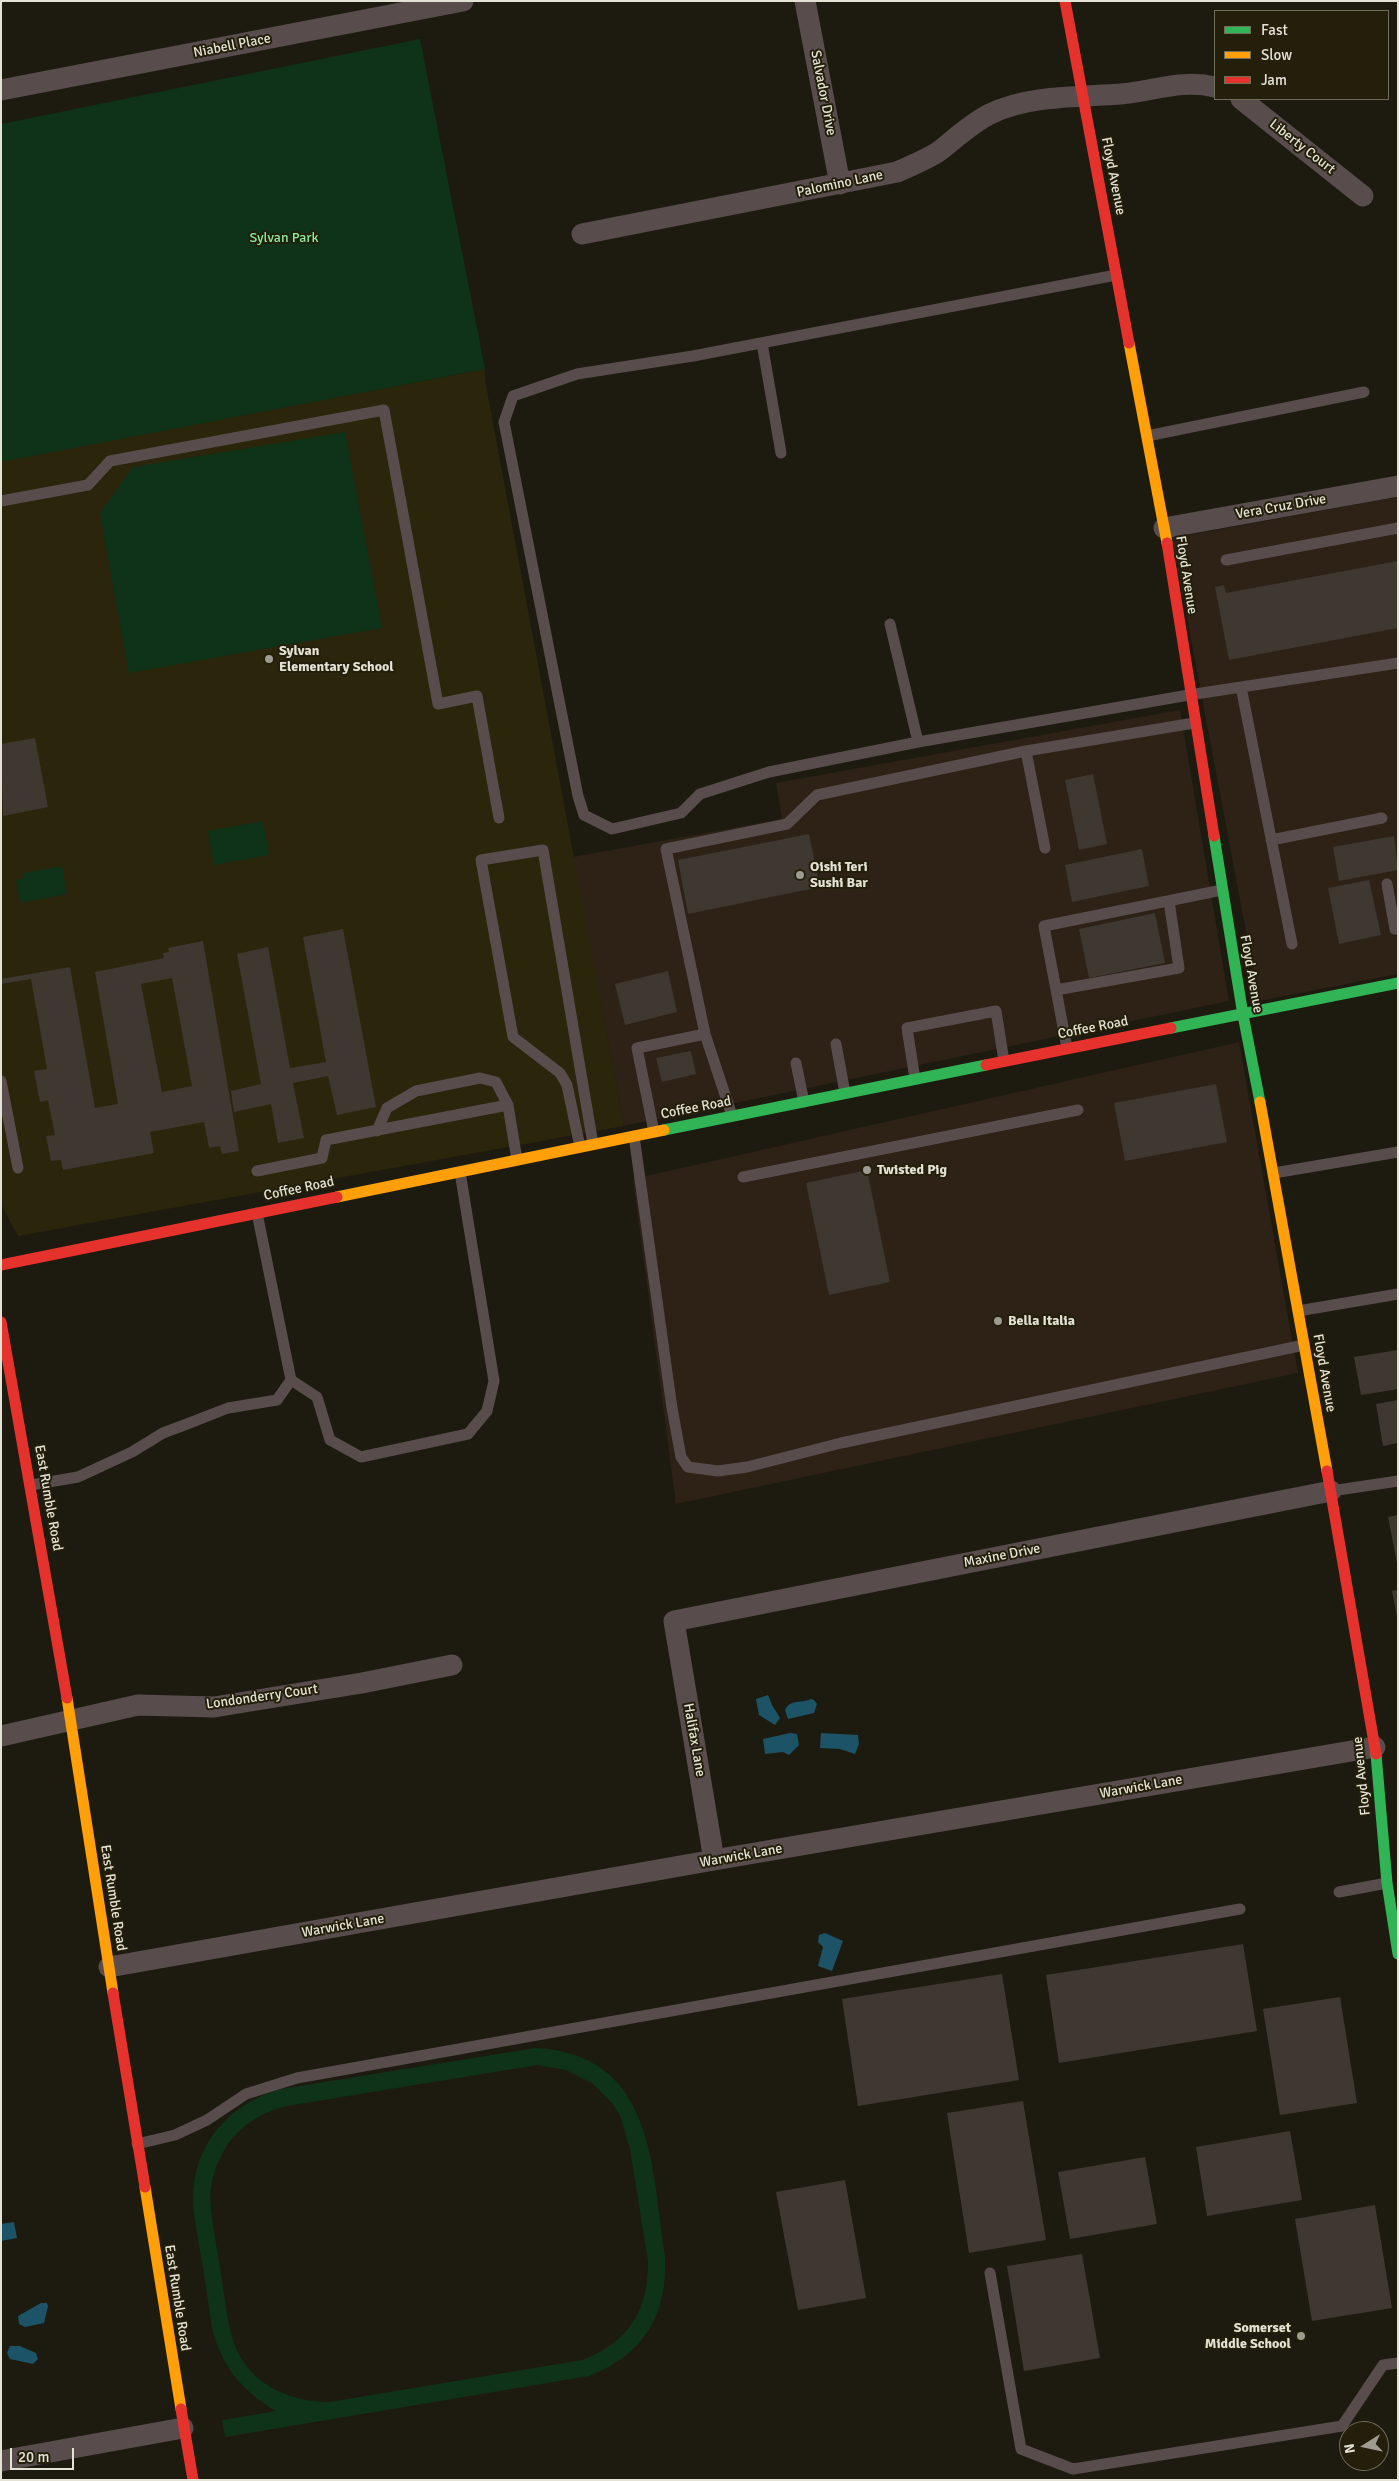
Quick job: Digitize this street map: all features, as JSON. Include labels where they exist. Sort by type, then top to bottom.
[{"type":"street","name":"Niabell Place","points":[[1,90],[463,1]]},
{"type":"street","name":"Salvador Drive","points":[[805,1],[840,184]]},
{"type":"street","name":"Floyd Avenue","points":[[1065,1],[1164,528],[1194,723],[1243,1015],[1274,1173],[1375,1747],[1387,1884],[1396,1931],[1398,1954]]},
{"type":"street","points":[[1082,95],[1122,94],[1186,83],[1214,87]]},
{"type":"street","name":"Palomino Lane","points":[[582,234],[897,172],[936,152],[969,126],[991,113],[1016,104],[1082,95]]},
{"type":"street","name":"Liberty Court","points":[[1242,100],[1363,196]]},
{"type":"street","name":"Vera Cruz Drive","points":[[1164,528],[1398,486]]},
{"type":"street","name":"Coffee Road","points":[[1,1265],[1067,1048],[1243,1015],[1398,983]]},
{"type":"street","name":"East Rumble Road","points":[[1,1322],[71,1719],[109,1968],[192,2480]]},
{"type":"street","name":"Maxine Drive","points":[[674,1621],[1331,1491]]},
{"type":"street","name":"Halifax Lane","points":[[674,1621],[714,1860]]},
{"type":"street","name":"Londonderry Court","points":[[1,1736],[138,1704],[214,1707],[362,1683],[452,1665]]},
{"type":"street","name":"Warwick Lane","points":[[109,1968],[714,1860],[1375,1747]]},
{"type":"street","points":[[1,2461],[183,2428]]},
{"type":"lane","points":[[1116,275],[762,343],[577,374],[513,396],[504,422],[578,796],[584,815],[612,829],[681,813],[700,794],[752,777],[918,742],[1190,695],[1398,664]]},
{"type":"lane","points":[[762,343],[781,453]]},
{"type":"lane","points":[[1147,436],[1364,392]]},
{"type":"lane","points":[[1,501],[88,486],[110,461],[384,410],[438,704],[477,696],[499,818]]},
{"type":"lane","points":[[1226,560],[1398,528]]},
{"type":"lane","points":[[890,624],[918,742]]},
{"type":"lane","points":[[1241,687],[1292,944]]},
{"type":"lane","points":[[732,1116],[705,1034],[666,849],[787,824],[817,795],[1026,751],[1194,723]]},
{"type":"lane","points":[[1026,751],[1045,848]]},
{"type":"lane","points":[[1271,840],[1382,818]]},
{"type":"lane","points":[[580,1147],[567,1085],[560,1073],[513,1037],[481,860],[543,850],[593,1144]]},
{"type":"lane","points":[[1386,884],[1395,929],[1398,929]]},
{"type":"lane","points":[[1067,1048],[1044,926],[1222,890]]},
{"type":"lane","points":[[1056,990],[1179,968],[1169,901]]},
{"type":"lane","points":[[915,1079],[907,1028],[996,1011],[1004,1061]]},
{"type":"lane","points":[[654,1132],[637,1048],[705,1034]]},
{"type":"lane","points":[[836,1044],[845,1093]]},
{"type":"lane","points":[[796,1063],[804,1102]]},
{"type":"lane","points":[[378,1131],[387,1108],[416,1092],[480,1078],[496,1082],[508,1106],[517,1160]]},
{"type":"lane","points":[[1,1081],[18,1168]]},
{"type":"lane","points":[[257,1171],[322,1158],[326,1140],[508,1106]]},
{"type":"lane","points":[[743,1178],[1078,1110]]},
{"type":"lane","points":[[634,1136],[672,1408],[681,1457],[688,1467],[718,1471],[747,1467],[841,1443],[1304,1345]]},
{"type":"lane","points":[[1274,1173],[1398,1152]]},
{"type":"lane","points":[[257,1213],[291,1380],[317,1397],[330,1440],[361,1457],[468,1434],[487,1411],[494,1381],[460,1172]]},
{"type":"lane","points":[[1298,1311],[1398,1294]]},
{"type":"lane","points":[[31,1485],[78,1477],[132,1452],[163,1433],[228,1408],[277,1400],[291,1380]]},
{"type":"lane","points":[[1331,1491],[1398,1481]]},
{"type":"lane","points":[[1339,1892],[1387,1884]]},
{"type":"lane","points":[[137,2144],[175,2135],[207,2120],[246,2094],[297,2078],[1240,1909]]},
{"type":"lane","points":[[990,2273],[1021,2449],[1073,2469],[1342,2426],[1383,2365],[1398,2363]]},
{"type":"shaded area","name":"Sylvan Elementary School","points":[[485,369],[485,380],[624,1126],[18,1236],[1,1204],[1,461]]},
{"type":"shaded area","points":[[1398,497],[1398,974],[1259,1001],[1172,538]]},
{"type":"shaded area","points":[[1180,710],[1229,1001],[624,1126],[573,857],[782,819],[776,783]]},
{"type":"shaded area","points":[[1239,1042],[1298,1373],[676,1504],[633,1179]]},
{"type":"green space","name":"Sylvan Park","points":[[420,39],[485,369],[1,462],[1,124]]},
{"type":"green space","points":[[345,432],[382,628],[129,673],[100,513],[133,467]]},
{"type":"green space","points":[[263,821],[269,855],[214,865],[208,831]]},
{"type":"green space","points":[[62,866],[67,894],[21,903],[16,880],[24,878],[23,873]]},
{"type":"green space","points":[[535,2048],[574,2055],[604,2070],[625,2093],[640,2120],[656,2186],[665,2256],[665,2277],[657,2314],[649,2330],[624,2357],[589,2376],[225,2437],[222,2420],[276,2411],[253,2395],[235,2377],[221,2355],[216,2342],[212,2328],[195,2222],[194,2184],[204,2151],[222,2123],[249,2103],[281,2089]],"holes":[[[537,2065],[566,2070],[592,2083],[613,2104],[621,2118],[630,2149],[648,2261],[645,2295],[633,2322],[623,2334],[598,2353],[582,2360],[329,2402],[297,2398],[283,2393],[269,2386],[246,2366],[232,2337],[226,2309],[210,2198],[212,2181],[217,2165],[232,2138],[256,2118],[287,2106]]]},
{"type":"water","points":[[768,1695],[780,1718],[775,1725],[759,1715],[756,1699]]},
{"type":"water","points":[[811,1699],[817,1704],[814,1713],[788,1719],[785,1710],[787,1706]]},
{"type":"water","points":[[790,1733],[797,1734],[799,1745],[789,1755],[783,1752],[765,1754],[763,1739]]},
{"type":"water","points":[[821,1733],[858,1735],[859,1744],[855,1754],[840,1749],[820,1748]]},
{"type":"water","points":[[825,1933],[843,1941],[832,1971],[818,1966],[823,1947],[818,1942],[819,1935]]},
{"type":"water","points":[[14,2222],[17,2238],[1,2241],[1,2224]]},
{"type":"water","points":[[41,2303],[47,2303],[48,2306],[44,2323],[25,2327],[19,2324],[18,2316]]},
{"type":"water","points":[[10,2346],[20,2346],[36,2353],[38,2359],[33,2364],[10,2359],[7,2353]]},
{"type":"building","points":[[1398,561],[1398,628],[1229,660],[1215,587],[1224,585],[1226,593]]},
{"type":"building","points":[[35,738],[48,807],[3,816],[1,744]]},
{"type":"building","points":[[1093,774],[1107,844],[1079,850],[1065,780]]},
{"type":"building","points":[[809,834],[820,887],[688,914],[678,860]]},
{"type":"building","points":[[1394,836],[1398,870],[1339,881],[1333,847]]},
{"type":"building","points":[[1142,849],[1149,886],[1072,902],[1065,865]]},
{"type":"building","points":[[1369,880],[1381,935],[1339,944],[1328,888]]},
{"type":"building","points":[[1155,913],[1165,963],[1089,978],[1079,929]]},
{"type":"building","points":[[343,929],[376,1107],[337,1115],[328,1076],[293,1083],[304,1138],[278,1143],[271,1104],[234,1112],[231,1091],[261,1084],[237,954],[268,947],[290,1068],[326,1062],[303,937]]},
{"type":"building","points":[[203,941],[239,1151],[222,1154],[220,1146],[209,1148],[204,1122],[150,1132],[154,1153],[63,1170],[61,1160],[51,1161],[46,1136],[55,1135],[48,1100],[40,1102],[34,1071],[47,1069],[31,979],[1,984],[1,979],[70,967],[95,1108],[118,1104],[95,972],[164,958],[163,953],[169,952],[168,948]],"holes":[[[172,978],[192,1086],[162,1092],[141,984]]]},
{"type":"building","points":[[668,971],[677,1012],[625,1025],[615,984]]},
{"type":"building","points":[[691,1051],[696,1074],[662,1082],[656,1058]]},
{"type":"building","points":[[1216,1084],[1227,1142],[1125,1161],[1114,1103]]},
{"type":"building","points":[[867,1170],[890,1282],[829,1295],[806,1183]]},
{"type":"building","points":[[1398,1350],[1398,1389],[1361,1395],[1354,1357]]},
{"type":"building","points":[[1398,1400],[1398,1443],[1383,1446],[1376,1404]]},
{"type":"building","points":[[1398,1515],[1398,1562],[1397,1563],[1388,1517]]},
{"type":"building","points":[[1398,1590],[1398,1616],[1397,1616],[1392,1591]]},
{"type":"building","points":[[1243,1944],[1257,2031],[1059,2063],[1046,1975]]},
{"type":"building","points":[[1002,1974],[1019,2080],[858,2106],[842,1999]]},
{"type":"building","points":[[1340,1997],[1357,2103],[1280,2115],[1263,2009]]},
{"type":"building","points":[[1023,2101],[1046,2240],[969,2253],[947,2113]]},
{"type":"building","points":[[1290,2131],[1302,2200],[1207,2216],[1196,2147]]},
{"type":"building","points":[[1145,2157],[1157,2224],[1070,2239],[1058,2172]]},
{"type":"building","points":[[845,2180],[866,2298],[798,2310],[776,2192]]},
{"type":"building","points":[[1375,2205],[1392,2308],[1312,2321],[1295,2219]]},
{"type":"building","points":[[1082,2254],[1100,2358],[1024,2371],[1007,2266]]},
{"type":"traffic: fast","points":[[1214,836],[1243,1015],[1260,1102]]},
{"type":"traffic: fast","points":[[1171,1028],[1398,983]]},
{"type":"traffic: fast","points":[[664,1130],[986,1065]]},
{"type":"traffic: fast","points":[[1376,1754],[1387,1883],[1398,1954]]},
{"type":"traffic: slow","points":[[1129,343],[1167,543]]},
{"type":"traffic: slow","points":[[1260,1102],[1327,1471]]},
{"type":"traffic: slow","points":[[337,1197],[664,1130]]},
{"type":"traffic: slow","points":[[67,1698],[113,1993]]},
{"type":"traffic: slow","points":[[145,2187],[181,2409]]},
{"type":"traffic: jam","points":[[1065,1],[1129,343]]},
{"type":"traffic: jam","points":[[1167,543],[1214,836]]},
{"type":"traffic: jam","points":[[986,1065],[1171,1028]]},
{"type":"traffic: jam","points":[[1,1265],[337,1197]]},
{"type":"traffic: jam","points":[[1,1322],[67,1698]]},
{"type":"traffic: jam","points":[[1327,1471],[1376,1754]]},
{"type":"traffic: jam","points":[[113,1993],[145,2187]]},
{"type":"traffic: jam","points":[[181,2409],[193,2480]]},
{"type":"place","name":"Sylvan Elementary School","points":[[269,659]]},
{"type":"place","name":"Oishi Teri Sushi Bar","points":[[800,875]]},
{"type":"place","name":"Twisted Pig","points":[[867,1170]]},
{"type":"place","name":"Bella Italia","points":[[998,1321]]},
{"type":"place","name":"Somerset Middle School","points":[[1301,2336]]}]
